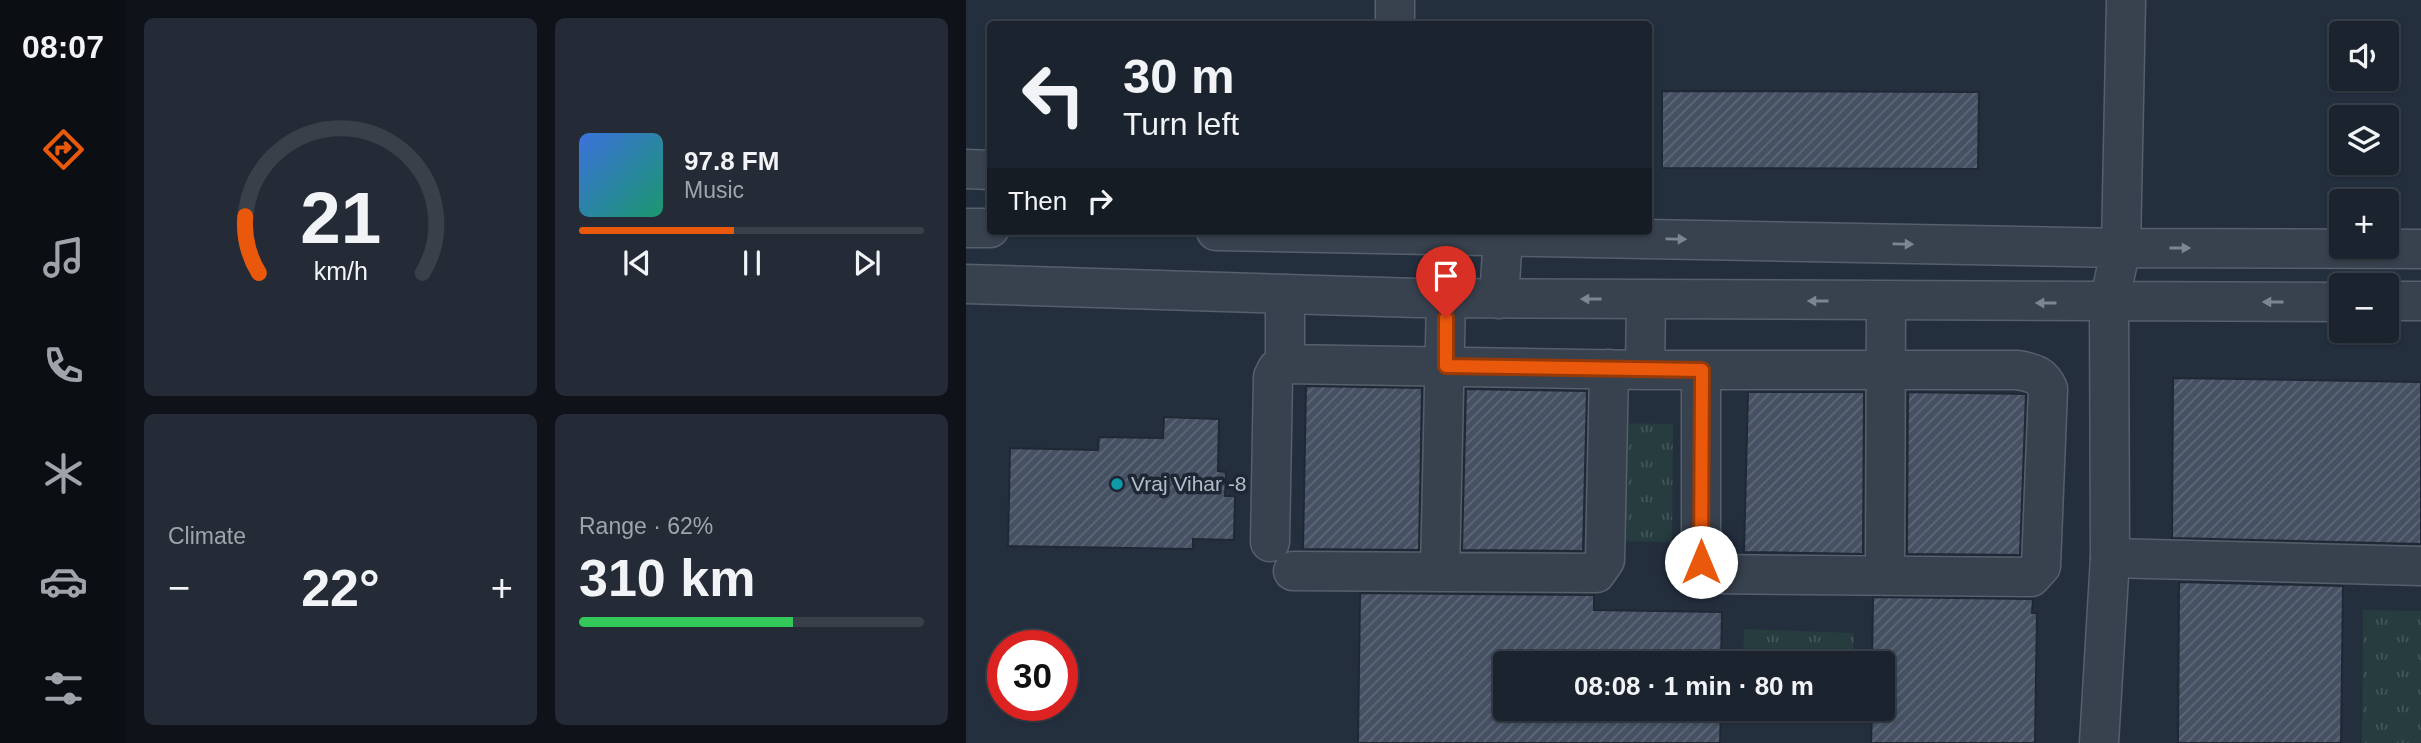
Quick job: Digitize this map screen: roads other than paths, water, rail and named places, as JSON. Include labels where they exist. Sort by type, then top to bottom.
[{"type":"street","points":[[1395,0],[1395,21]]},
{"type":"street","points":[[2099,743],[2110,558],[2109,303],[2121,248],[2126,0]]},
{"type":"street","points":[[966,169],[987,170]]},
{"type":"street","points":[[966,228],[987,228]]},
{"type":"street","points":[[1446,235],[2121,248],[2421,249]]},
{"type":"street","points":[[1499,299],[1503,236]]},
{"type":"street","points":[[966,284],[1446,299],[2329,302]]},
{"type":"street","points":[[1285,294],[1285,364]]},
{"type":"street","points":[[1440,572],[1446,299]]},
{"type":"street","points":[[1646,300],[1627,370],[1605,560],[1601,568],[1587,574],[1440,572],[1281,557],[1273,377],[1277,369],[1285,364],[1627,370],[1702,370],[2018,370],[2036,374],[2044,379],[2048,389],[2042,566],[2038,573],[2031,577],[1714,575],[1703,568],[1702,370]]},
{"type":"street","points":[[2399,301],[2421,301]]},
{"type":"street","points":[[1885,576],[1886,302]]},
{"type":"street","points":[[2110,558],[2421,566]]},
{"type":"place","name":"Vraj Vihar -8","points":[[1117,484]]}]
